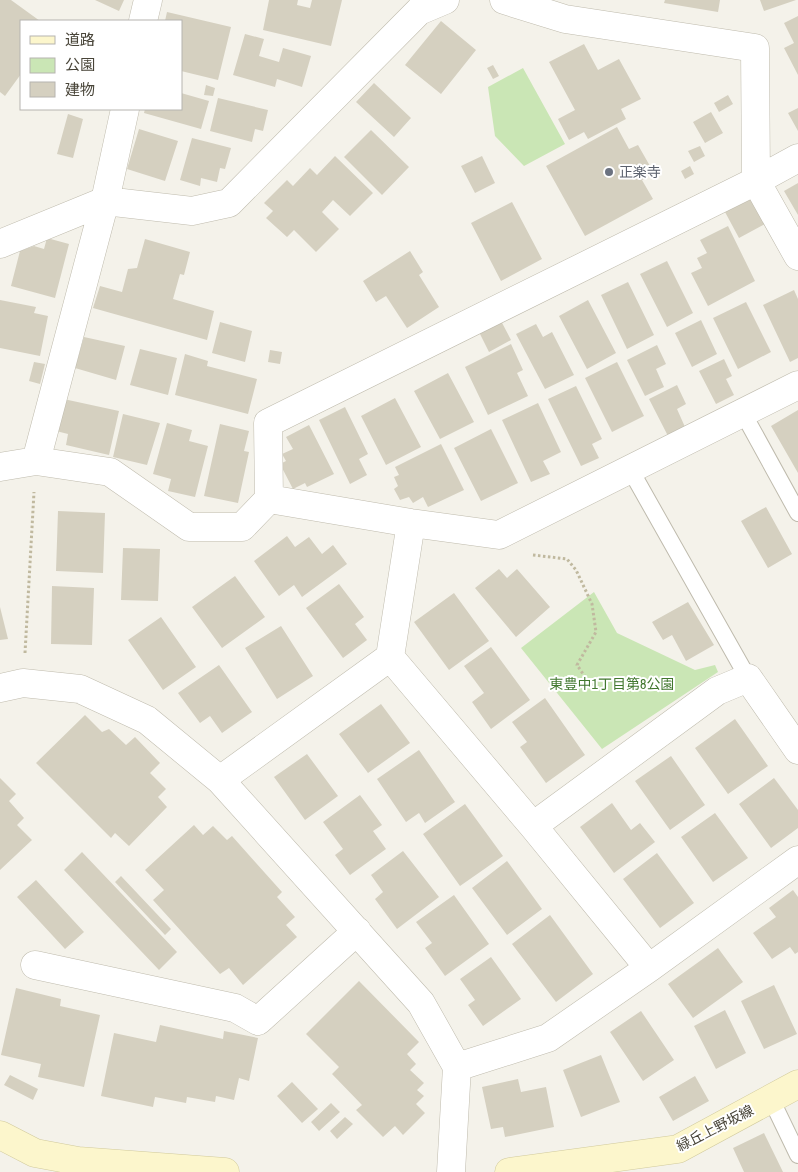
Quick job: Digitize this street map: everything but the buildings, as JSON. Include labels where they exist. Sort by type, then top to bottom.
[{"type":"street","points":[[143,20],[148,0]]},
{"type":"street","points":[[0,244],[105,201],[192,211],[229,203],[419,11],[445,0]]},
{"type":"street","points":[[504,0],[565,19],[755,48],[756,181],[798,256]]},
{"type":"street","points":[[36,461],[105,201],[124,110]]},
{"type":"street","points":[[0,467],[36,461],[110,472],[189,527],[242,527],[269,499],[268,423],[756,181],[798,158]]},
{"type":"street","points":[[269,499],[411,523],[499,535],[798,385]]},
{"type":"street","points":[[220,780],[390,657],[411,523]]},
{"type":"street","points":[[390,657],[533,826],[649,968]]},
{"type":"street","points":[[533,826],[716,691],[748,678],[798,750]]},
{"type":"street","points":[[11,686],[80,688],[147,720],[220,780],[357,931],[421,1003],[456,1067],[451,1172]]},
{"type":"street","points":[[456,1067],[548,1038],[649,968],[798,860]]},
{"type":"street","points":[[35,966],[235,1008],[258,1021],[357,931]]},
{"type":"street","name":"緑丘上野坂線","points":[[509,1172],[590,1167],[678,1149],[798,1084]]},
{"type":"street","points":[[0,1135],[35,1153],[78,1161],[225,1172]]},
{"type":"lane","points":[[743,413],[798,513]]},
{"type":"lane","points":[[630,469],[748,678]]},
{"type":"lane","points":[[771,1099],[798,1154]]},
{"type":"path","points":[[11,686],[36,461]]},
{"type":"path","points":[[527,554],[566,559],[576,570],[592,604],[596,632],[577,665],[590,684]]},
{"type":"green space","points":[[523,68],[565,144],[524,166],[495,136],[488,87]]},
{"type":"green space","name":"東豊中1丁目第8公園","points":[[594,592],[617,633],[695,670],[715,665],[718,672],[602,749],[521,648]]},
{"type":"place","name":"正楽寺","points":[[609,172]]}]
